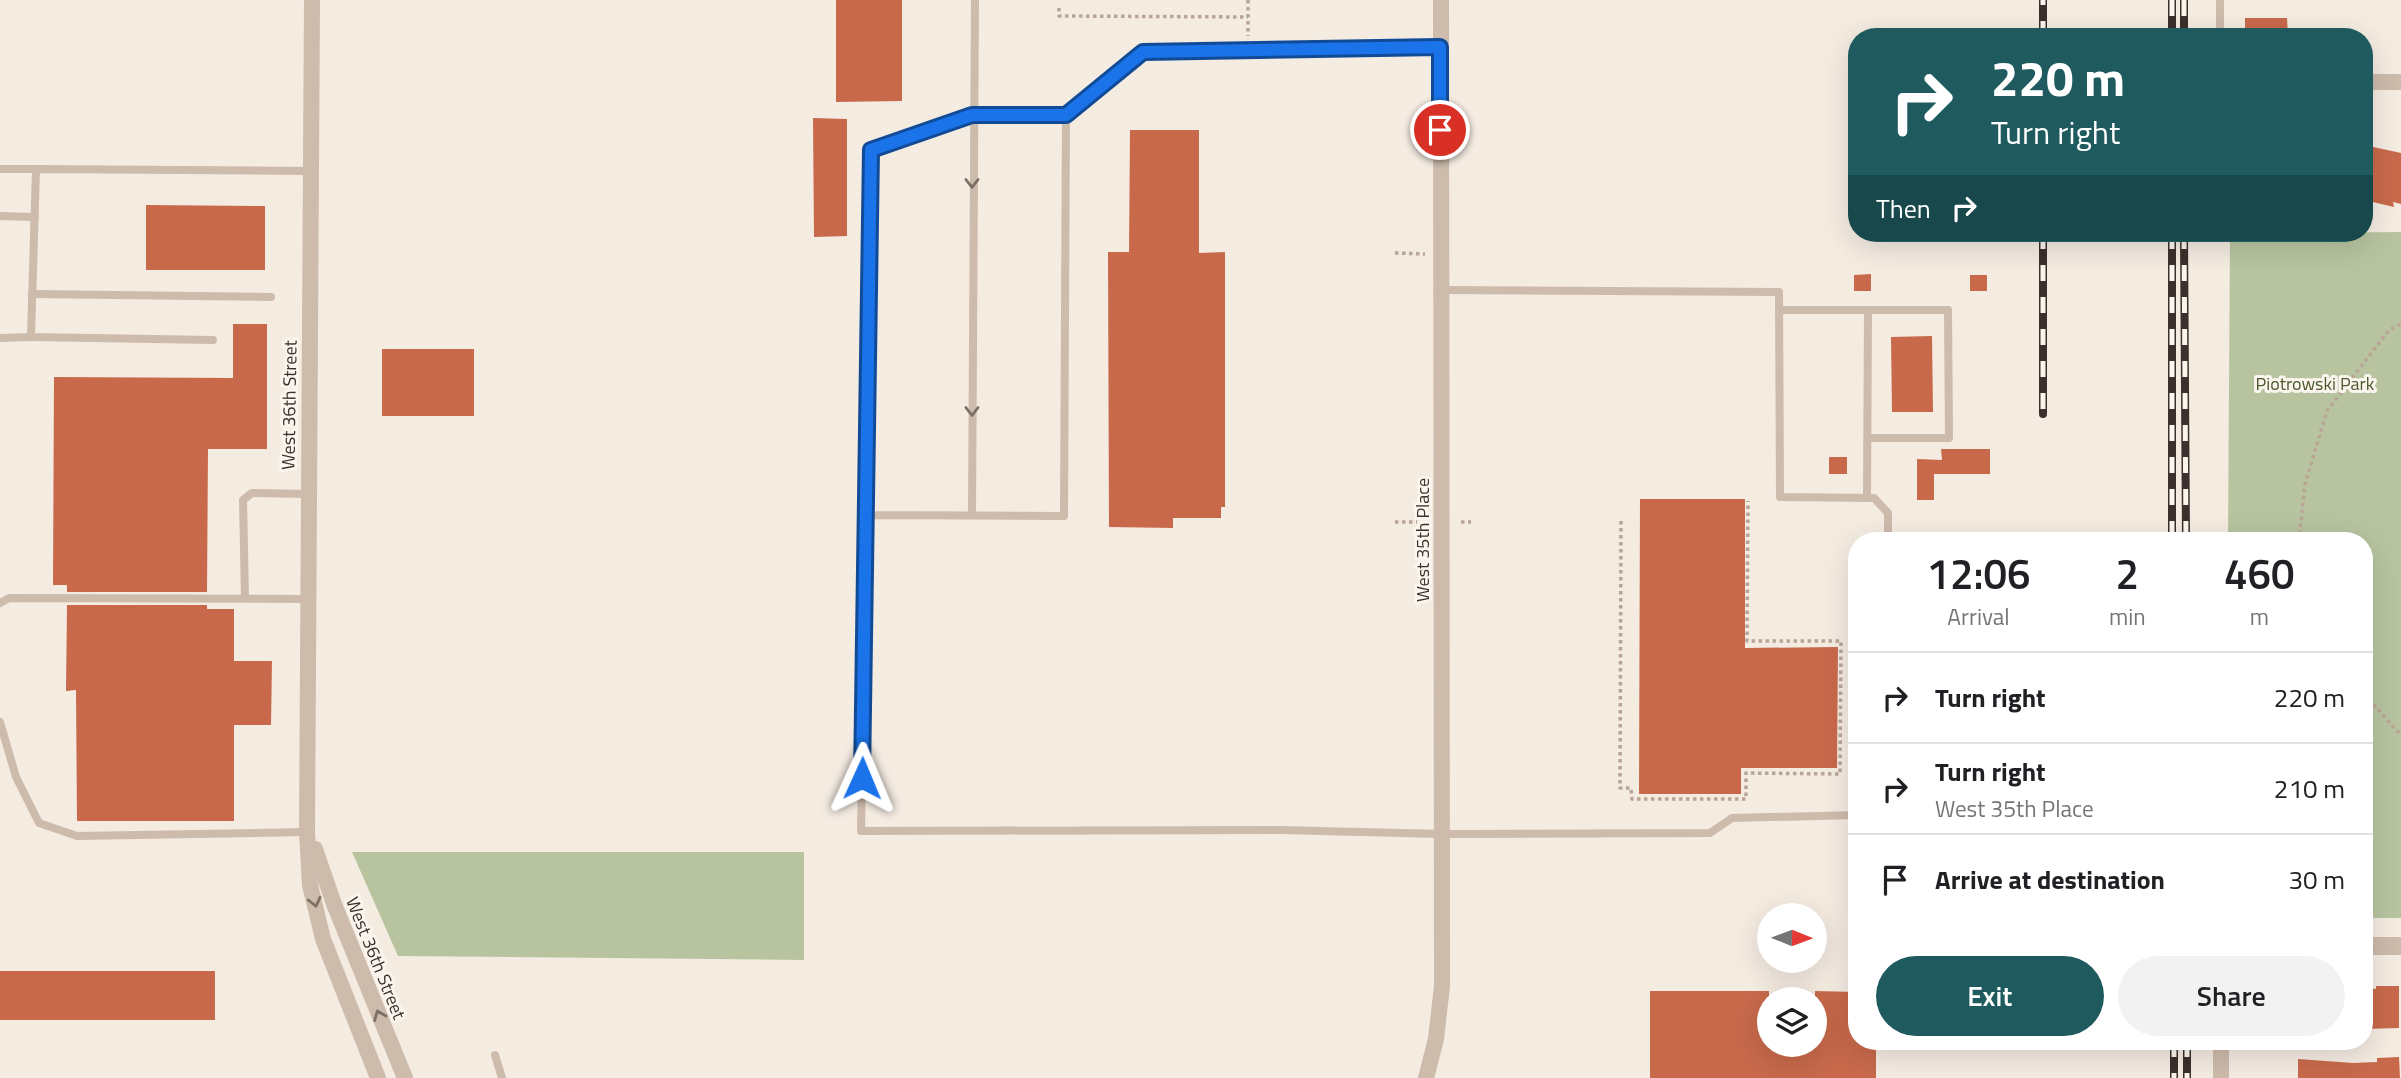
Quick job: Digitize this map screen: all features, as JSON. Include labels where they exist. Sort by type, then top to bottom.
[{"type":"street","name":"West 36th Street","points":[[312,0],[305,810],[310,885],[323,939],[378,1078]]},
{"type":"street","name":"West 35th Place","points":[[1426,1078],[1436,1039],[1442,986],[1441,0]]},
{"type":"street","points":[[2373,82],[2401,82]]},
{"type":"street","name":"West 36th Street","points":[[305,810],[317,858],[334,904],[405,1078]]},
{"type":"street","points":[[2373,946],[2401,946]]},
{"type":"street","points":[[2221,1050],[2221,1078]]},
{"type":"lane","points":[[972,515],[972,115],[975,0]]},
{"type":"lane","points":[[2220,0],[2220,28]]},
{"type":"lane","points":[[1440,47],[1143,52],[1066,115],[972,115],[871,150],[862,831],[1710,833],[1732,818],[1848,815]]},
{"type":"lane","points":[[867,515],[1064,516],[1066,115]]},
{"type":"lane","points":[[0,169],[310,171]]},
{"type":"lane","points":[[31,337],[36,169]]},
{"type":"lane","points":[[0,216],[35,216]]},
{"type":"lane","points":[[1441,290],[1779,292],[1780,497],[1874,498],[1888,513],[1888,532]]},
{"type":"lane","points":[[32,293],[271,297]]},
{"type":"lane","points":[[1779,310],[1948,310],[1949,438],[1868,438]]},
{"type":"lane","points":[[1867,498],[1868,310]]},
{"type":"lane","points":[[0,338],[213,340]]},
{"type":"lane","points":[[245,598],[243,500],[253,493],[308,494]]},
{"type":"lane","points":[[0,603],[9,598],[307,599]]},
{"type":"lane","points":[[0,722],[16,777],[39,823],[77,836],[307,832]]},
{"type":"lane","points":[[495,1055],[502,1078]]},
{"type":"path","points":[[1248,0],[1248,36]]},
{"type":"path","points":[[1059,8],[1059,16],[1248,17]]},
{"type":"path","points":[[1395,253],[1424,254]]},
{"type":"path","points":[[2300,532],[2305,484],[2327,411],[2389,330],[2401,324]]},
{"type":"path","points":[[1621,521],[1620,788],[1631,788],[1632,799],[1746,799],[1746,773],[1840,774],[1841,641],[1747,641],[1748,501]]},
{"type":"path","points":[[1395,522],[1417,522]]},
{"type":"path","points":[[1461,522],[1471,522]]},
{"type":"path","points":[[2373,704],[2401,735]]},
{"type":"green space","name":"Piotrowski Park","points":[[2373,232],[2401,232],[2401,918],[2373,918],[2373,532],[2228,532],[2230,242],[2373,242]]},
{"type":"green space","points":[[352,852],[804,852],[804,960],[398,956]]},
{"type":"building","points":[[836,0],[902,0],[902,101],[836,102]]},
{"type":"building","points":[[2245,18],[2287,18],[2288,28],[2245,28]]},
{"type":"building","points":[[813,118],[847,119],[847,236],[814,237]]},
{"type":"building","points":[[1130,130],[1199,130],[1199,253],[1225,252],[1225,507],[1221,507],[1221,518],[1173,518],[1173,528],[1109,527],[1108,252],[1129,252]]},
{"type":"building","points":[[2373,147],[2401,153],[2401,204],[2393,202],[2394,207],[2373,202]]},
{"type":"building","points":[[146,205],[265,206],[265,270],[146,270]]},
{"type":"building","points":[[1871,274],[1871,291],[1854,291],[1854,275]]},
{"type":"building","points":[[1970,275],[1987,275],[1987,291],[1970,291]]},
{"type":"building","points":[[233,324],[267,324],[267,449],[208,449],[207,592],[67,592],[67,585],[53,585],[54,377],[233,378]]},
{"type":"building","points":[[1932,336],[1933,412],[1892,412],[1891,337]]},
{"type":"building","points":[[382,349],[474,349],[474,416],[382,416]]},
{"type":"building","points":[[1941,449],[1990,449],[1990,474],[1934,474],[1934,500],[1917,500],[1917,459],[1942,460]]},
{"type":"building","points":[[1829,457],[1847,457],[1847,474],[1829,474]]},
{"type":"building","points":[[1640,499],[1745,499],[1745,648],[1838,647],[1837,768],[1741,768],[1741,794],[1639,794]]},
{"type":"building","points":[[67,605],[207,605],[207,609],[234,609],[234,661],[272,661],[271,725],[234,725],[234,821],[77,821],[76,690],[66,691]]},
{"type":"building","points":[[0,971],[215,971],[215,1020],[0,1020]]},
{"type":"building","points":[[2376,986],[2399,986],[2399,1028],[2373,1029],[2373,989],[2376,989]]},
{"type":"building","points":[[1650,991],[1757,991],[1757,1057],[1827,1057],[1827,991],[1848,992],[1848,1050],[1876,1050],[1876,1078],[1650,1078]]},
{"type":"building","points":[[2399,1057],[2400,1078],[2298,1078],[2298,1059],[2353,1063],[2377,1062],[2377,1058]]},
{"type":"railway","points":[[2043,0],[2043,28]]},
{"type":"railway","points":[[2172,0],[2172,28]]},
{"type":"railway","points":[[2184,0],[2184,28]]},
{"type":"railway","points":[[2043,242],[2043,414]]},
{"type":"railway","points":[[2172,242],[2172,532]]},
{"type":"railway","points":[[2184,242],[2186,532]]},
{"type":"railway","points":[[2174,1050],[2174,1078]]},
{"type":"railway","points":[[2187,1050],[2187,1078]]},
{"type":"route","points":[[862,778],[871,150],[972,115],[1066,115],[1143,52],[1440,47],[1440,130]]}]
